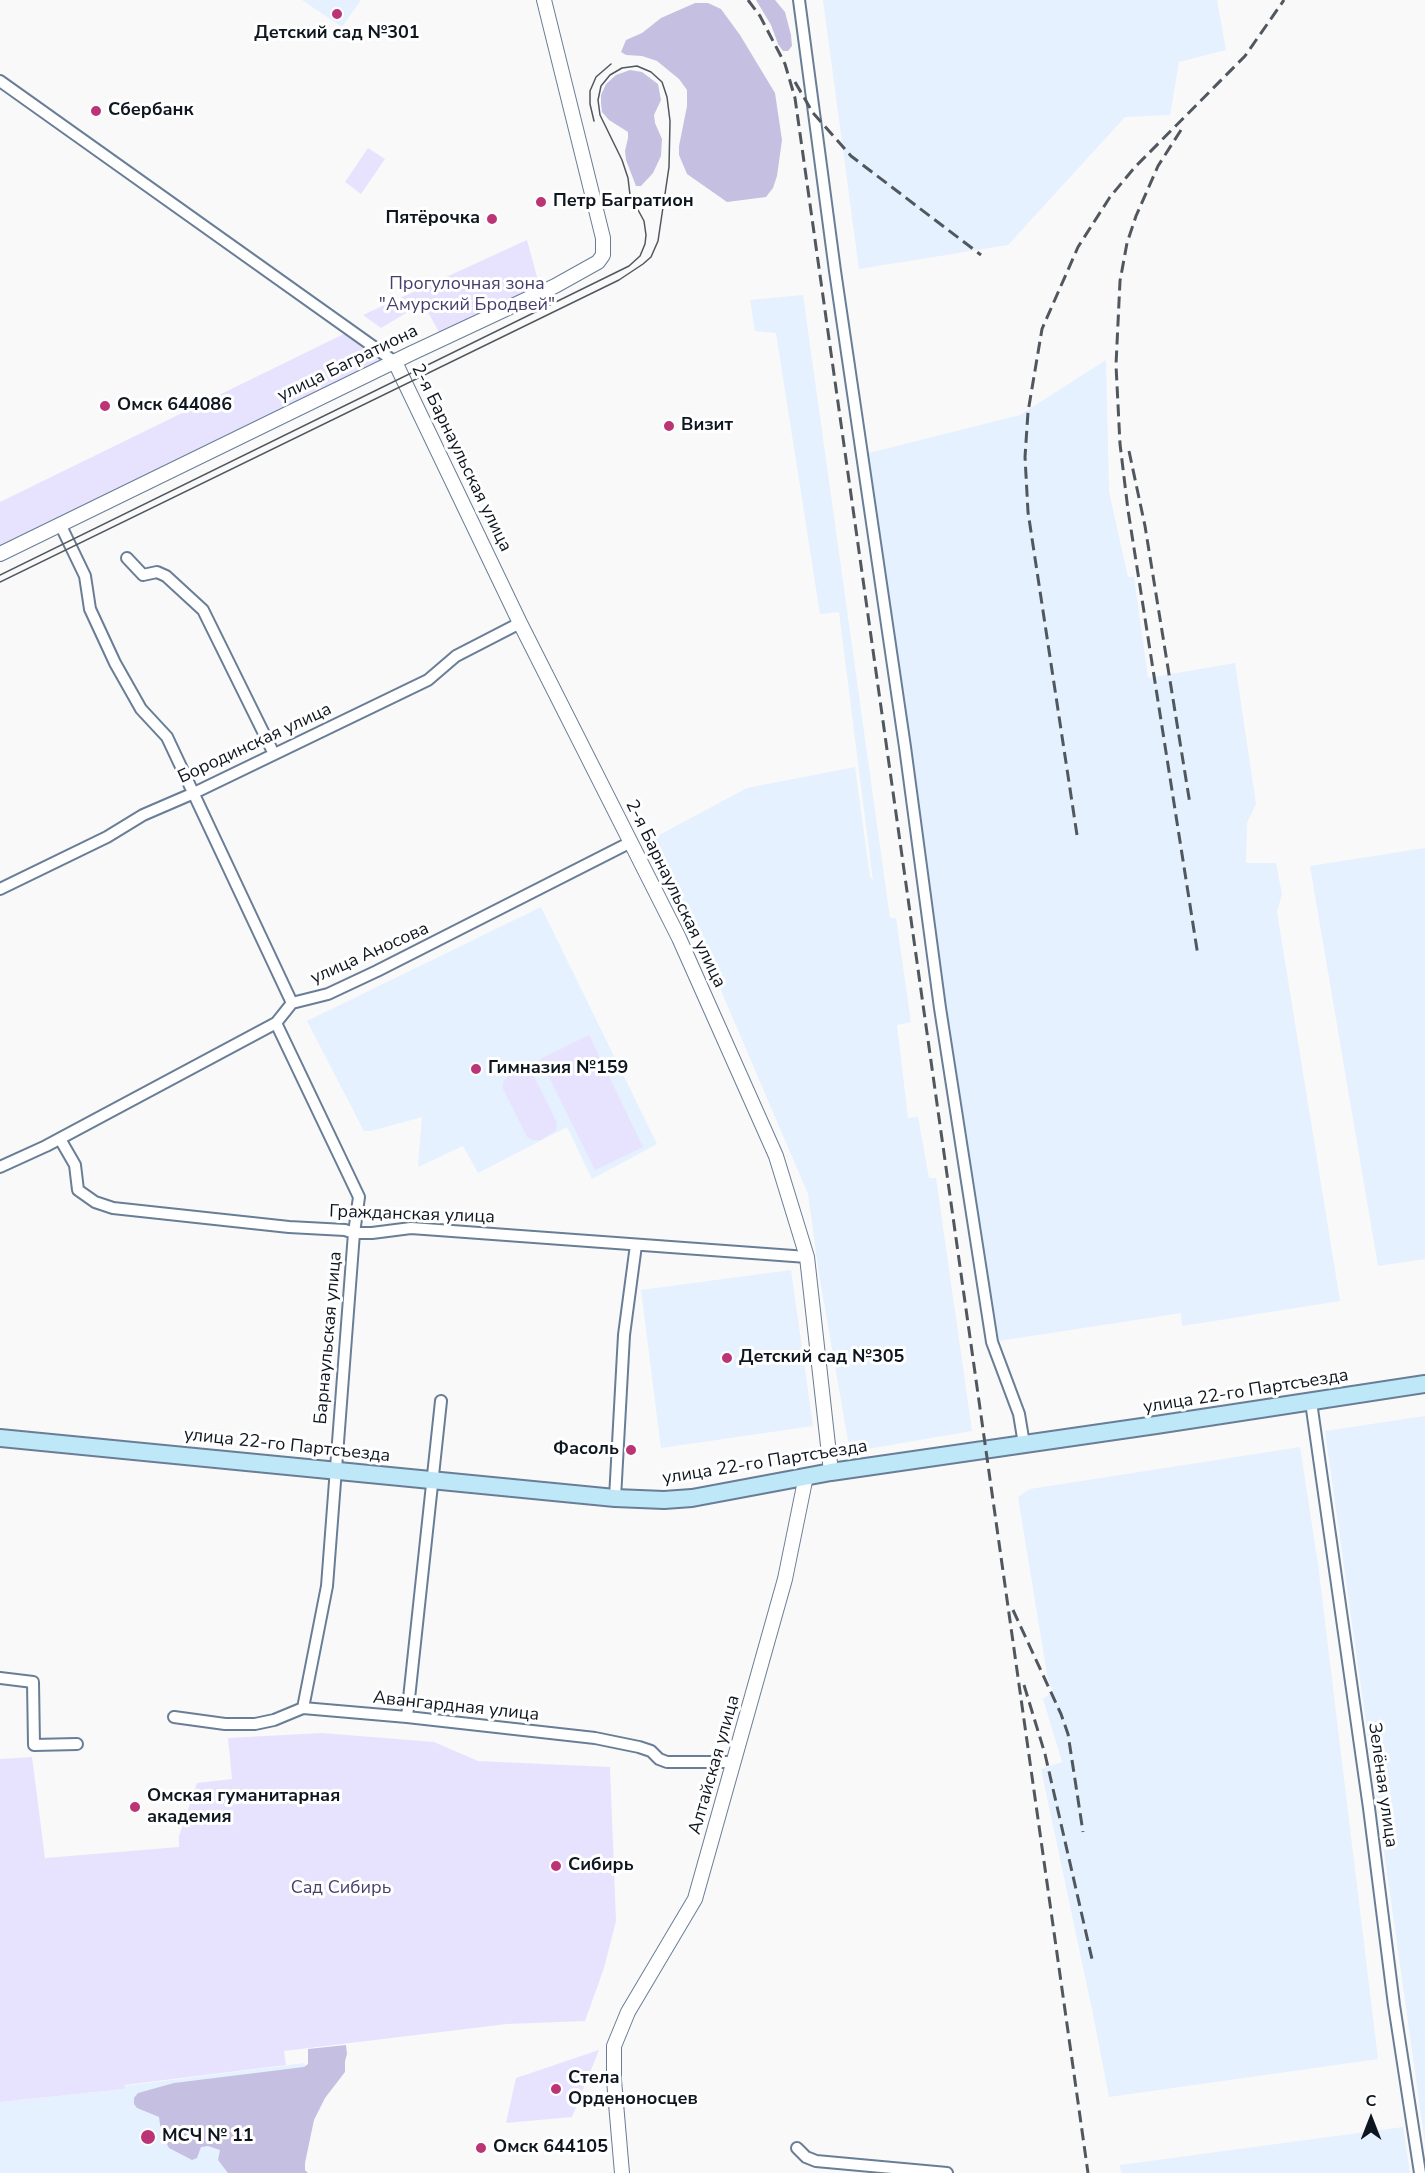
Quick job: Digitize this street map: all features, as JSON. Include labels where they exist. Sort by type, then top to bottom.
[{"type":"main road","name":"улица 22-го Партсъезда","points":[[0,1437],[615,1498],[664,1500],[692,1498],[831,1472],[1425,1384]]},
{"type":"street","name":"улица Багратиона","points":[[0,554],[555,286],[598,262],[603,255],[603,238],[544,0]]},
{"type":"street","points":[[799,0],[833,260],[905,747],[940,1008],[992,1342],[1019,1414],[1024,1444]]},
{"type":"street","points":[[0,81],[394,362]]},
{"type":"street","name":"2-я Барнаульская улица","points":[[394,362],[520,622],[679,938],[776,1156],[807,1257],[831,1472]]},
{"type":"street","points":[[0,1167],[60,1139],[276,1023],[292,1003],[168,737],[141,709],[115,663],[90,609],[85,576],[60,524]]},
{"type":"street","points":[[127,558],[143,574],[157,572],[166,576],[203,610],[274,754]]},
{"type":"street","name":"Бородинская улица","points":[[0,889],[107,837],[143,815],[194,793],[428,680],[456,656],[520,622]]},
{"type":"street","name":"улица Аносова","points":[[292,1003],[328,994],[377,971],[631,842]]},
{"type":"street","name":"Барнаульская улица","points":[[276,1023],[359,1197],[354,1233],[327,1586],[303,1708]]},
{"type":"street","name":"Гражданская улица","points":[[60,1139],[75,1165],[78,1190],[95,1202],[113,1208],[289,1227],[345,1230],[354,1233],[411,1228],[807,1257]]},
{"type":"street","points":[[615,1498],[624,1346],[636,1245]]},
{"type":"street","points":[[407,1717],[441,1401]]},
{"type":"street","name":"Зелёная улица","points":[[1311,1401],[1369,1808],[1394,2005],[1420,2173]]},
{"type":"street","name":"Алтайская улица","points":[[622,2173],[614,2080],[614,2046],[628,2012],[695,1899],[785,1579],[806,1476]]},
{"type":"street","points":[[0,1678],[33,1682],[34,1745],[77,1744]]},
{"type":"street","name":"Авангардная улица","points":[[174,1717],[225,1724],[255,1724],[274,1720],[303,1708],[595,1738],[639,1747],[651,1751],[659,1759],[667,1762],[734,1762]]},
{"type":"street","points":[[797,2148],[806,2157],[816,2161],[947,2173]]},
{"type":"shaded area","name":"Детский сад №301","points":[[302,0],[361,0],[342,27]]},
{"type":"shaded area","points":[[756,0],[775,0],[785,12],[792,46],[788,51],[783,51],[778,44],[771,25]]},
{"type":"shaded area","points":[[823,0],[1217,0],[1226,50],[1179,62],[1170,115],[1125,117],[1008,245],[859,269]]},
{"type":"shaded area","points":[[695,3],[708,3],[721,9],[740,35],[775,93],[782,140],[777,176],[773,188],[766,197],[727,202],[687,174],[679,155],[679,146],[687,106],[687,90],[679,79],[657,61],[621,52],[626,40],[642,33],[661,18]]},
{"type":"shaded area","points":[[630,70],[642,72],[658,84],[661,100],[654,115],[662,139],[661,156],[653,173],[641,186],[636,186],[626,160],[628,132],[609,120],[602,112],[601,103],[601,95],[606,84],[616,75]]},
{"type":"shaded area","points":[[803,295],[890,918],[896,918],[911,1022],[897,1025],[908,1118],[918,1117],[929,1178],[936,1178],[972,1431],[850,1452],[819,1274],[808,1194],[702,946],[648,841],[747,788],[855,767],[870,877],[873,881],[839,612],[820,614],[776,333],[755,331],[750,300]]},
{"type":"shaded area","points":[[1106,360],[1109,492],[1128,577],[1134,577],[1148,678],[1235,663],[1256,804],[1247,823],[1246,863],[1276,863],[1282,894],[1277,912],[1340,1301],[1182,1326],[1181,1313],[992,1342],[861,455],[1020,415]]},
{"type":"shaded area","points":[[1425,848],[1425,1259],[1378,1266],[1310,866]]},
{"type":"shaded area","name":"Гимназия №159","points":[[541,907],[657,1144],[592,1179],[567,1127],[478,1173],[463,1146],[418,1167],[422,1117],[364,1131],[307,1021]]},
{"type":"shaded area","name":"Детский сад №305","points":[[791,1270],[813,1426],[661,1448],[641,1290]]},
{"type":"shaded area","points":[[1425,1416],[1425,2143],[1325,1431]]},
{"type":"shaded area","points":[[1300,1447],[1318,1564],[1378,2059],[1109,2097],[1041,1769],[1062,1762],[1043,1699],[1053,1691],[1048,1680],[1018,1497],[1030,1489]]},
{"type":"shaded area","points":[[346,2045],[345,2072],[325,2098],[314,2120],[305,2163],[305,2170],[308,2173],[228,2173],[218,2160],[220,2150],[208,2146],[201,2147],[197,2158],[192,2160],[169,2148],[161,2132],[159,2117],[137,2108],[134,2104],[134,2098],[138,2093],[174,2083],[304,2067],[308,2064],[308,2049]]},
{"type":"shaded area","name":"МСЧ № 11","points":[[305,2063],[291,2173],[0,2173],[0,2102],[124,2089],[124,2086]]},
{"type":"shaded area","points":[[1403,2127],[1410,2173],[1121,2173],[1120,2165]]},
{"type":"green space","points":[[368,148],[385,159],[361,194],[345,182]]},
{"type":"green space","name":"Прогулочная зона \"Амурский Бродвей\"","points":[[527,240],[540,288],[441,336],[423,303],[381,328],[363,315]]},
{"type":"green space","name":"Прогулочная зона \"Амурский Бродвей\"","points":[[354,329],[379,350],[384,363],[0,550],[0,502]]},
{"type":"green space","points":[[589,1035],[643,1147],[595,1170],[540,1059]]},
{"type":"green space","points":[[524,1069],[533,1074],[557,1123],[556,1130],[541,1140],[527,1137],[503,1089],[503,1083],[508,1076]]},
{"type":"green space","name":"Сад Сибирь","points":[[322,1733],[434,1742],[478,1761],[610,1767],[616,1921],[604,1968],[585,2021],[507,2024],[284,2051],[286,2065],[125,2085],[124,2089],[0,2102],[0,1759],[32,1757],[45,1858],[179,1847],[179,1836],[197,1783],[232,1779],[228,1738]]},
{"type":"green space","points":[[599,2050],[572,2117],[506,2123],[516,2078]]},
{"type":"tram line","points":[[594,121],[590,91],[596,77],[611,64]]},
{"type":"tram line","points":[[0,575],[629,266],[640,256],[645,244],[644,221],[630,195],[628,178],[622,160],[600,115],[598,100],[601,86],[610,75],[622,68],[637,66],[651,72],[662,82],[667,97],[670,121],[669,167],[658,241],[651,257],[643,264],[619,280],[0,582]]},
{"type":"railway","points":[[748,0],[760,16],[785,64],[795,98],[1088,2173]]},
{"type":"railway","points":[[1077,835],[1028,512],[1025,457],[1028,412],[1042,329],[1078,247],[1110,197],[1135,167],[1245,56],[1284,0]]},
{"type":"railway","points":[[795,82],[813,113],[851,156],[981,255]]},
{"type":"railway","points":[[1181,130],[1158,166],[1127,243],[1120,281],[1116,365],[1120,444],[1128,510],[1198,956]]},
{"type":"railway","points":[[1129,451],[1145,526],[1190,804]]},
{"type":"railway","points":[[1013,1610],[1068,1734],[1083,1832]]},
{"type":"railway","points":[[1024,1685],[1045,1754],[1092,1959]]},
{"type":"place","name":"Детский сад №301","points":[[337,14]]},
{"type":"place","name":"Сбербанк","points":[[96,111]]},
{"type":"place","name":"Петр Багратион","points":[[541,202]]},
{"type":"place","name":"Пятёрочка","points":[[492,219]]},
{"type":"place","name":"Омск 644086","points":[[105,406]]},
{"type":"place","name":"Визит","points":[[669,426]]},
{"type":"place","name":"Гимназия №159","points":[[476,1069]]},
{"type":"place","name":"Детский сад №305","points":[[727,1358]]},
{"type":"place","name":"Фасоль","points":[[631,1450]]},
{"type":"place","name":"Омская гуманитарная академия","points":[[135,1807]]},
{"type":"place","name":"Сибирь","points":[[556,1866]]},
{"type":"place","name":"Стела Орденоносцев","points":[[556,2089]]},
{"type":"place","name":"МСЧ № 11","points":[[148,2137]]},
{"type":"place","name":"Омск 644105","points":[[481,2148]]}]
